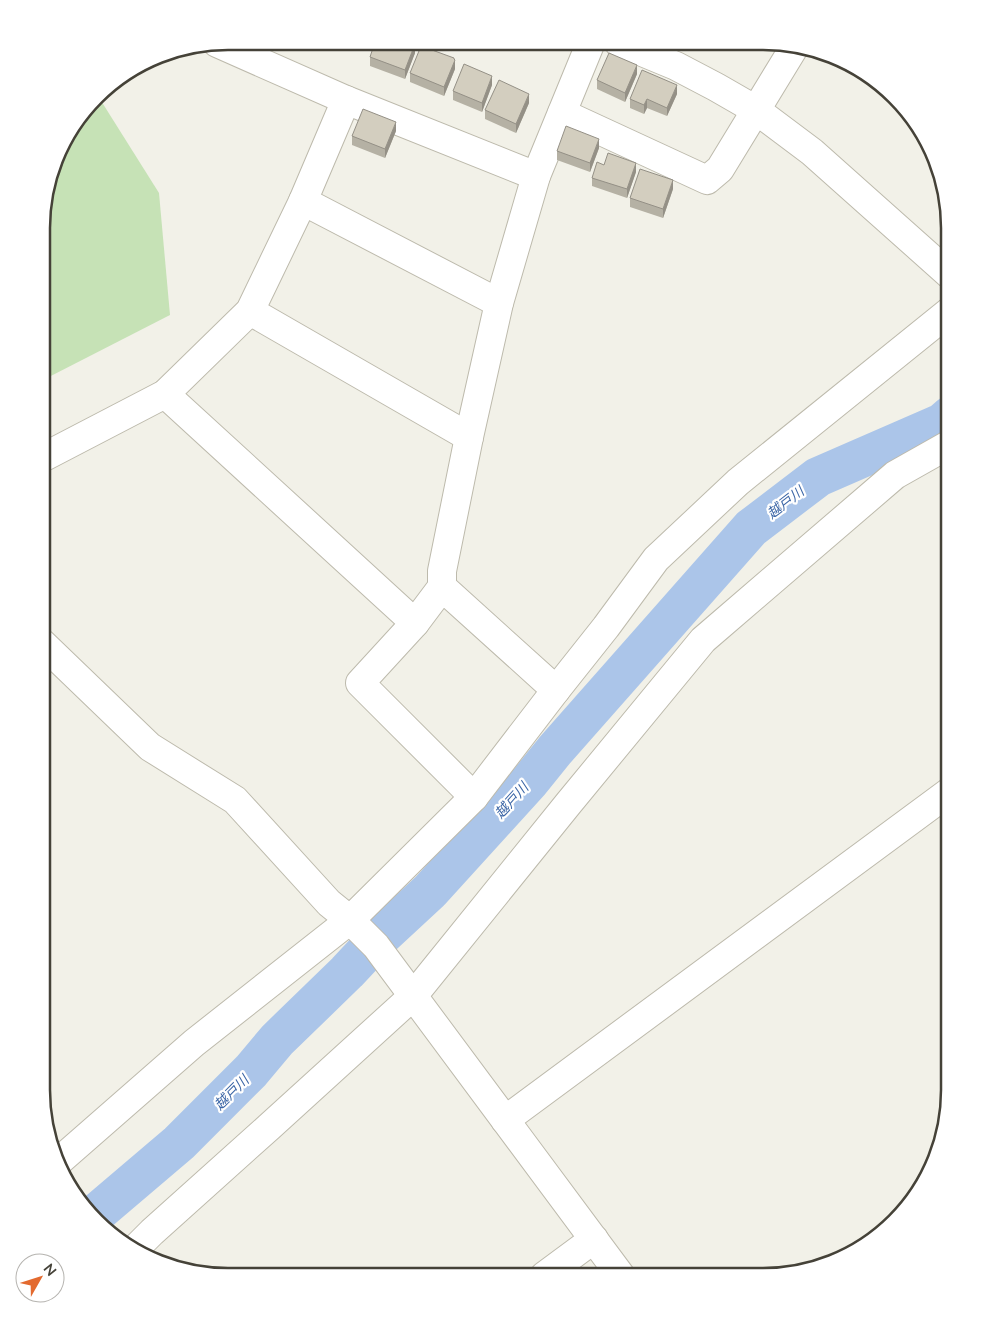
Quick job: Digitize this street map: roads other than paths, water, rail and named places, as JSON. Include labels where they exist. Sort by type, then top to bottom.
[{"type":"street","points":[[233,50],[346,100],[536,176]]},
{"type":"street","points":[[474,798],[360,683],[415,623],[442,587],[442,571],[498,302],[536,176],[587,50]]},
{"type":"street","points":[[637,50],[676,66],[756,110],[812,152],[941,267]]},
{"type":"street","points":[[562,113],[707,180],[720,169],[791,52]]},
{"type":"street","points":[[50,454],[165,394],[250,311],[303,202],[346,100]]},
{"type":"street","points":[[303,202],[498,302]]},
{"type":"street","points":[[250,311],[469,437]]},
{"type":"street","points":[[64,1157],[194,1043],[350,920],[474,798],[656,559],[738,482],[941,318]]},
{"type":"street","points":[[165,394],[415,623]]},
{"type":"street","points":[[140,1244],[413,996],[703,640],[895,475],[941,449]]},
{"type":"street","points":[[442,587],[556,690]]},
{"type":"street","points":[[50,651],[150,747],[235,800],[330,903],[376,946],[615,1268]]},
{"type":"street","points":[[506,1120],[941,799]]},
{"type":"street","points":[[555,1268],[594,1239]]},
{"type":"waterway","name":"越戸川","points":[[98,1212],[179,1143],[251,1071],[277,1040],[376,941],[430,891],[530,781],[555,750],[751,528],[818,477],[941,423]]}]
